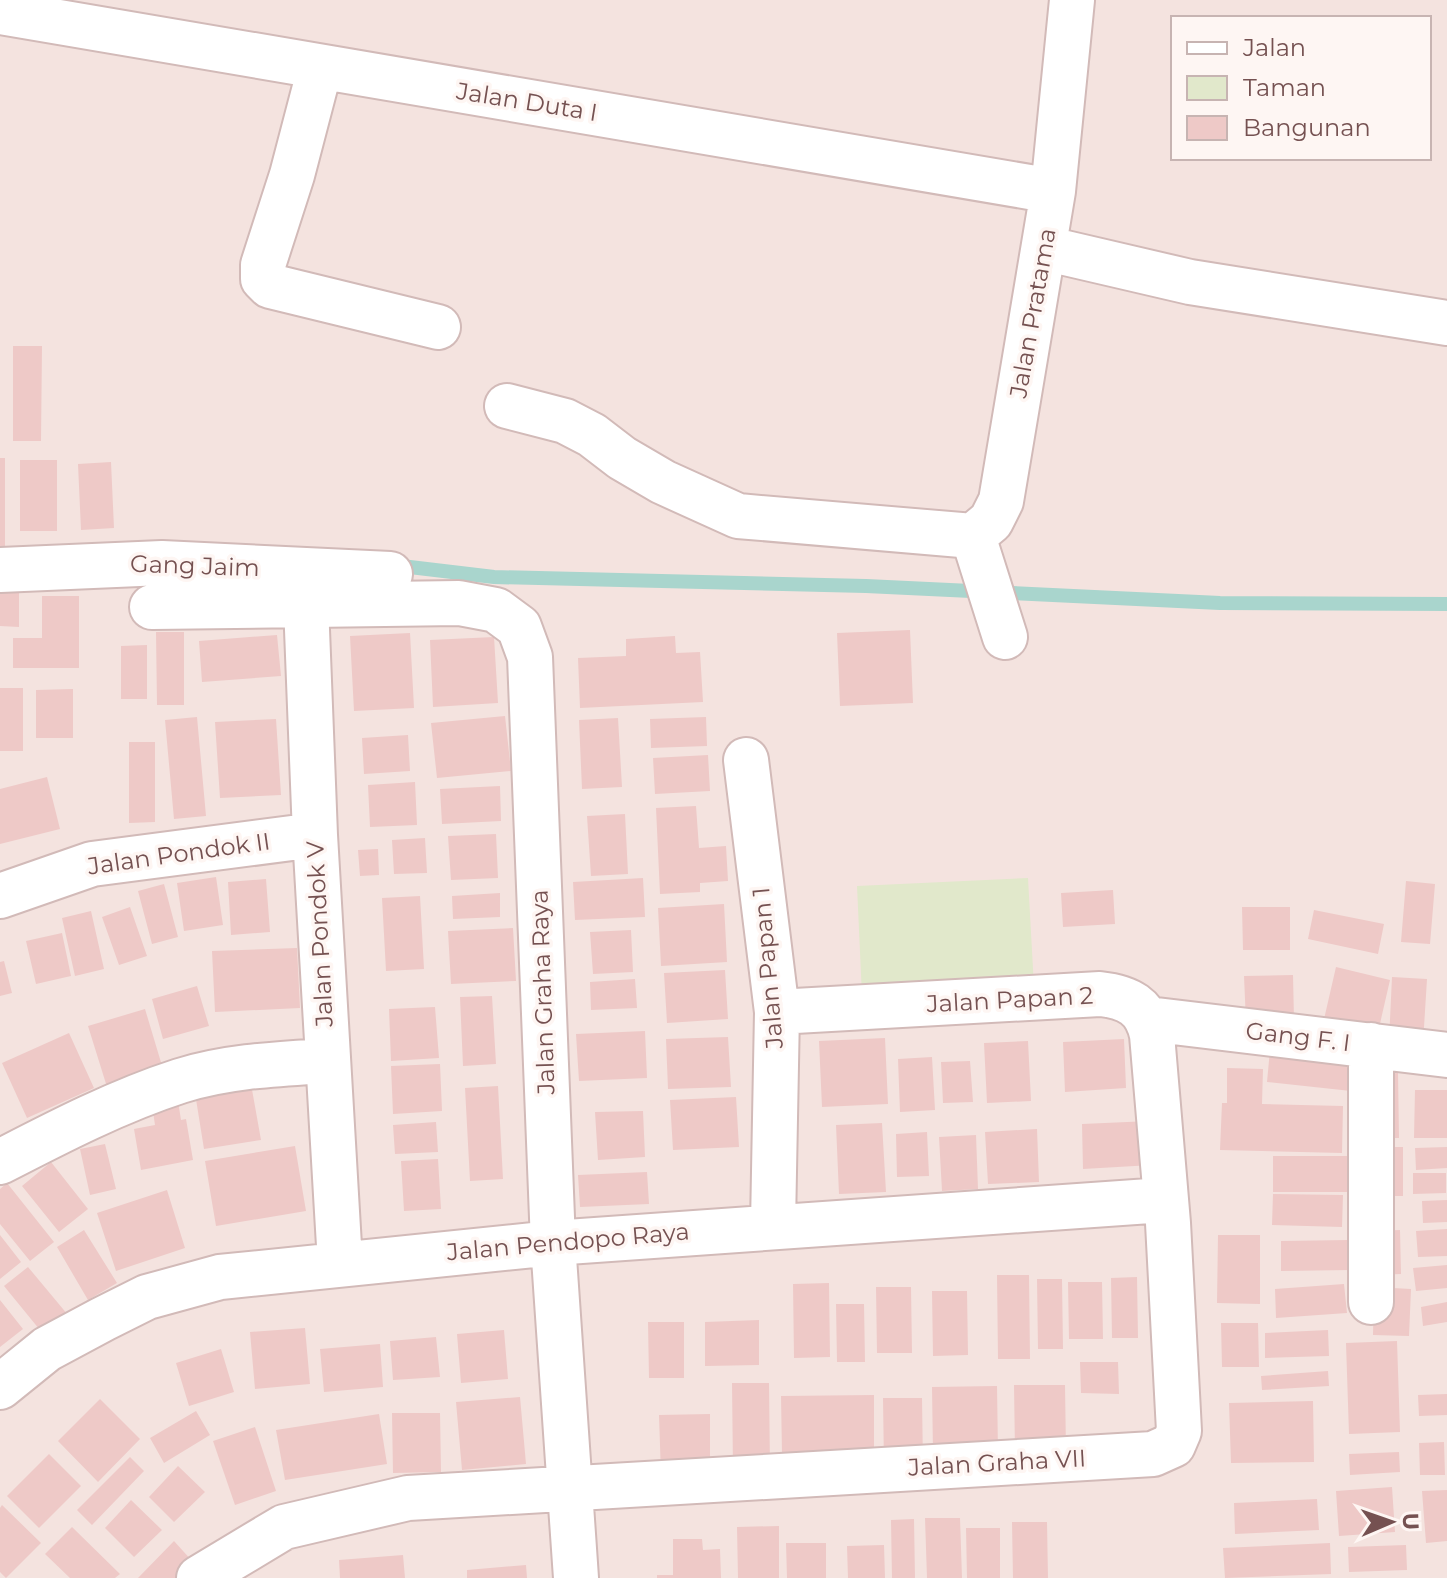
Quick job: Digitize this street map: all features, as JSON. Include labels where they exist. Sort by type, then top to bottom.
[{"type":"street","name":"Jalan Pratama","points":[[973,536],[991,521],[1001,501],[1053,191],[1072,0]]},
{"type":"street","name":"Jalan Duta I","points":[[0,12],[318,79],[1053,191]]},
{"type":"street","points":[[438,327],[270,286],[263,279],[263,265],[318,79],[491,116]]},
{"type":"street","points":[[1044,248],[1190,282],[1447,323]]},
{"type":"street","points":[[507,406],[565,421],[663,482],[738,516],[973,536],[995,608]]},
{"type":"street","name":"Gang Jaim","points":[[0,570],[162,563],[390,574]]},
{"type":"street","name":"Jalan Graha Raya","points":[[152,607],[459,603],[496,610],[519,627],[530,657],[553,1243],[576,1578]]},
{"type":"street","name":"Jalan Pondok V","points":[[306,604],[315,835],[340,1263]]},
{"type":"street","name":"Jalan Papan 1","points":[[746,760],[777,1012],[773,1225]]},
{"type":"street","name":"Jalan Pondok II","points":[[0,896],[92,864],[315,835]]},
{"type":"street","name":"Jalan Papan 2","points":[[777,1012],[1100,994],[1119,996],[1138,1006],[1148,1019]]},
{"type":"street","points":[[1148,1019],[1152,1035],[1164,1200]]},
{"type":"street","name":"Gang F. I","points":[[1148,1019],[1447,1055]]},
{"type":"street","points":[[1371,1045],[1371,1302]]},
{"type":"street","points":[[0,1162],[76,1123],[181,1080],[263,1064],[327,1061]]},
{"type":"street","name":"Jalan Pendopo Raya","points":[[0,1387],[47,1349],[147,1297],[220,1277],[340,1263],[773,1225],[1164,1200]]},
{"type":"street","name":"Jalan Graha VII","points":[[571,1487],[1137,1455],[1165,1450],[1173,1445],[1179,1431],[1168,1223],[1164,1200]]},
{"type":"street","points":[[199,1578],[284,1527],[408,1498],[571,1487]]},
{"type":"shaded area","points":[[0,0],[1447,0],[1447,1578],[0,1578]]},
{"type":"green space","points":[[1028,878],[1034,987],[862,996],[857,886]]},
{"type":"building","points":[[13,346],[42,346],[41,441],[13,441]]},
{"type":"building","points":[[0,458],[5,458],[5,547],[0,547]]},
{"type":"building","points":[[20,460],[57,460],[57,531],[20,531]]},
{"type":"building","points":[[111,462],[114,528],[81,530],[78,464]]},
{"type":"building","points":[[0,591],[19,591],[19,627],[0,626]]},
{"type":"building","points":[[42,596],[79,596],[79,668],[13,668],[13,638],[42,638]]},
{"type":"building","points":[[910,630],[913,703],[840,706],[837,633]]},
{"type":"building","points":[[156,632],[184,632],[184,705],[157,705]]},
{"type":"building","points":[[410,633],[414,708],[354,711],[350,636]]},
{"type":"building","points":[[277,635],[281,676],[202,682],[199,641]]},
{"type":"building","points":[[675,636],[676,653],[700,652],[703,702],[580,708],[578,658],[626,656],[626,639]]},
{"type":"building","points":[[494,637],[498,703],[433,707],[430,640]]},
{"type":"building","points":[[147,645],[147,699],[121,699],[121,646]]},
{"type":"building","points":[[0,688],[23,688],[23,751],[0,751]]},
{"type":"building","points":[[73,689],[73,738],[36,738],[36,690]]},
{"type":"building","points":[[505,716],[511,771],[437,778],[431,723]]},
{"type":"building","points":[[197,717],[206,816],[174,819],[165,720]]},
{"type":"building","points":[[706,717],[707,746],[651,748],[650,719]]},
{"type":"building","points":[[618,718],[622,787],[582,789],[579,720]]},
{"type":"building","points":[[276,719],[281,795],[220,798],[215,722]]},
{"type":"building","points":[[408,735],[410,771],[364,774],[362,738]]},
{"type":"building","points":[[129,742],[155,742],[155,822],[129,823]]},
{"type":"building","points":[[708,755],[710,791],[655,794],[653,758]]},
{"type":"building","points":[[47,777],[60,829],[0,844],[0,789]]},
{"type":"building","points":[[415,782],[417,825],[370,827],[368,785]]},
{"type":"building","points":[[500,786],[501,821],[442,824],[440,789]]},
{"type":"building","points":[[696,806],[699,848],[726,846],[728,881],[700,883],[700,892],[660,894],[656,808]]},
{"type":"building","points":[[625,814],[628,874],[591,876],[587,816]]},
{"type":"building","points":[[496,834],[498,878],[451,880],[448,836]]},
{"type":"building","points":[[425,838],[427,873],[394,874],[392,840]]},
{"type":"building","points":[[378,849],[379,875],[360,876],[358,850]]},
{"type":"building","points":[[216,877],[223,925],[184,931],[177,883]]},
{"type":"building","points":[[643,878],[645,917],[575,920],[573,882]]},
{"type":"building","points":[[266,879],[270,932],[231,935],[228,882]]},
{"type":"building","points":[[1406,881],[1435,884],[1430,944],[1401,942]]},
{"type":"building","points":[[164,884],[178,937],[152,944],[138,891]]},
{"type":"building","points":[[1113,890],[1115,924],[1063,927],[1061,893]]},
{"type":"building","points":[[500,893],[500,917],[453,919],[452,896]]},
{"type":"building","points":[[420,896],[424,969],[386,971],[382,898]]},
{"type":"building","points":[[724,904],[727,962],[661,966],[658,908]]},
{"type":"building","points":[[130,907],[147,956],[119,965],[102,917]]},
{"type":"building","points":[[1242,907],[1290,907],[1290,950],[1243,950]]},
{"type":"building","points":[[1314,910],[1384,924],[1378,954],[1308,939]]},
{"type":"building","points":[[91,911],[104,969],[75,976],[62,918]]},
{"type":"building","points":[[513,928],[516,981],[451,984],[448,931]]},
{"type":"building","points":[[631,930],[633,972],[593,974],[590,932]]},
{"type":"building","points":[[62,933],[71,976],[36,984],[26,941]]},
{"type":"building","points":[[297,948],[300,1008],[215,1012],[212,951]]},
{"type":"building","points":[[4,961],[12,993],[0,996],[0,962]]},
{"type":"building","points":[[1336,967],[1390,980],[1376,1041],[1322,1028]]},
{"type":"building","points":[[725,970],[728,1019],[667,1023],[664,973]]},
{"type":"building","points":[[1293,975],[1294,1020],[1246,1022],[1244,976]]},
{"type":"building","points":[[1392,977],[1427,979],[1423,1043],[1389,1041]]},
{"type":"building","points":[[635,979],[637,1008],[591,1010],[590,982]]},
{"type":"building","points":[[197,986],[209,1026],[163,1039],[152,999]]},
{"type":"building","points":[[492,996],[496,1064],[463,1066],[460,997]]},
{"type":"building","points":[[435,1007],[439,1058],[391,1061],[389,1009]]},
{"type":"building","points":[[145,1009],[163,1069],[107,1087],[88,1026]]},
{"type":"building","points":[[645,1031],[647,1078],[579,1081],[576,1034]]},
{"type":"building","points":[[69,1033],[94,1088],[27,1118],[2,1063]]},
{"type":"building","points":[[728,1037],[731,1087],[668,1089],[666,1039]]},
{"type":"building","points":[[885,1038],[888,1104],[822,1107],[819,1041]]},
{"type":"building","points":[[1124,1039],[1126,1088],[1065,1092],[1063,1042]]},
{"type":"building","points":[[1028,1041],[1031,1101],[987,1103],[984,1043]]},
{"type":"building","points":[[1270,1050],[1355,1059],[1351,1091],[1267,1082]]},
{"type":"building","points":[[932,1057],[935,1110],[900,1112],[898,1059]]},
{"type":"building","points":[[970,1061],[973,1102],[943,1103],[941,1062]]},
{"type":"building","points":[[440,1064],[442,1111],[393,1114],[391,1066]]},
{"type":"building","points":[[1227,1068],[1263,1069],[1262,1104],[1343,1106],[1342,1153],[1220,1150],[1222,1103],[1227,1103]]},
{"type":"building","points":[[1398,1073],[1399,1138],[1377,1138],[1376,1074]]},
{"type":"building","points":[[251,1084],[261,1140],[204,1149],[195,1093]]},
{"type":"building","points":[[498,1086],[503,1179],[470,1181],[465,1088]]},
{"type":"building","points":[[1415,1090],[1447,1090],[1447,1138],[1414,1138]]},
{"type":"building","points":[[736,1097],[739,1147],[673,1150],[670,1100]]},
{"type":"building","points":[[178,1101],[181,1120],[186,1119],[193,1160],[141,1170],[134,1129],[155,1125],[152,1105]]},
{"type":"building","points":[[643,1111],[645,1157],[598,1160],[595,1112]]},
{"type":"building","points":[[1150,1121],[1152,1165],[1083,1169],[1082,1124]]},
{"type":"building","points":[[436,1122],[438,1152],[395,1154],[393,1125]]},
{"type":"building","points":[[882,1123],[886,1192],[839,1194],[836,1125]]},
{"type":"building","points":[[1037,1129],[1039,1182],[988,1184],[985,1132]]},
{"type":"building","points":[[927,1132],[929,1176],[897,1177],[896,1134]]},
{"type":"building","points":[[976,1135],[978,1189],[942,1191],[939,1137]]},
{"type":"building","points":[[105,1144],[116,1189],[90,1195],[80,1149]]},
{"type":"building","points":[[295,1146],[306,1211],[216,1226],[205,1161]]},
{"type":"building","points":[[1375,1147],[1403,1147],[1403,1196],[1375,1196]]},
{"type":"building","points":[[1447,1147],[1447,1168],[1416,1170],[1415,1148]]},
{"type":"building","points":[[1273,1156],[1356,1156],[1356,1192],[1273,1192]]},
{"type":"building","points":[[438,1159],[441,1209],[404,1211],[401,1161]]},
{"type":"building","points":[[51,1162],[88,1209],[59,1232],[22,1186]]},
{"type":"building","points":[[647,1172],[649,1204],[580,1207],[578,1175]]},
{"type":"building","points":[[1413,1173],[1446,1173],[1446,1193],[1413,1194]]},
{"type":"building","points":[[7,1183],[54,1242],[30,1261],[0,1224],[0,1189]]},
{"type":"building","points":[[167,1190],[185,1248],[116,1271],[97,1213]]},
{"type":"building","points":[[1273,1194],[1343,1195],[1342,1227],[1272,1225]]},
{"type":"building","points":[[1447,1200],[1447,1222],[1423,1223],[1422,1201]]},
{"type":"building","points":[[1447,1229],[1447,1256],[1418,1257],[1416,1231]]},
{"type":"building","points":[[84,1230],[117,1283],[88,1300],[57,1247]]},
{"type":"building","points":[[1400,1230],[1401,1274],[1376,1275],[1374,1231]]},
{"type":"building","points":[[0,1235],[21,1262],[0,1279]]},
{"type":"building","points":[[1218,1235],[1260,1235],[1260,1304],[1217,1303]]},
{"type":"building","points":[[1349,1240],[1350,1270],[1281,1271],[1281,1241]]},
{"type":"building","points":[[1447,1265],[1447,1288],[1416,1291],[1413,1268]]},
{"type":"building","points":[[28,1267],[68,1315],[44,1335],[4,1286]]},
{"type":"building","points":[[997,1275],[1029,1275],[1030,1359],[998,1359]]},
{"type":"building","points":[[1137,1277],[1138,1338],[1112,1338],[1111,1278]]},
{"type":"building","points":[[1037,1279],[1062,1279],[1063,1349],[1038,1349]]},
{"type":"building","points":[[1068,1282],[1102,1282],[1103,1339],[1069,1339]]},
{"type":"building","points":[[829,1283],[830,1357],[794,1358],[793,1284]]},
{"type":"building","points":[[1344,1284],[1347,1313],[1276,1318],[1275,1289]]},
{"type":"building","points":[[876,1287],[911,1287],[912,1353],[877,1353]]},
{"type":"building","points":[[1374,1287],[1411,1289],[1409,1336],[1373,1335]]},
{"type":"building","points":[[932,1291],[967,1291],[968,1355],[933,1356]]},
{"type":"building","points":[[0,1300],[23,1329],[0,1347]]},
{"type":"building","points":[[1447,1302],[1447,1322],[1423,1326],[1421,1307]]},
{"type":"building","points":[[836,1304],[864,1304],[865,1362],[837,1362]]},
{"type":"building","points":[[759,1320],[759,1365],[705,1366],[705,1322]]},
{"type":"building","points":[[648,1322],[684,1322],[684,1378],[649,1378]]},
{"type":"building","points":[[1221,1323],[1258,1323],[1259,1367],[1222,1367]]},
{"type":"building","points":[[305,1328],[310,1384],[255,1389],[250,1332]]},
{"type":"building","points":[[504,1330],[508,1379],[461,1383],[457,1334]]},
{"type":"building","points":[[1328,1330],[1329,1356],[1265,1358],[1265,1333]]},
{"type":"building","points":[[436,1337],[440,1377],[393,1380],[390,1341]]},
{"type":"building","points":[[1397,1341],[1400,1432],[1349,1434],[1346,1343]]},
{"type":"building","points":[[380,1344],[383,1387],[324,1392],[320,1349]]},
{"type":"building","points":[[221,1349],[234,1392],[189,1406],[176,1363]]},
{"type":"building","points":[[1080,1362],[1118,1362],[1119,1394],[1081,1393]]},
{"type":"building","points":[[1328,1371],[1329,1386],[1262,1390],[1261,1376]]},
{"type":"building","points":[[732,1383],[769,1383],[770,1469],[733,1470]]},
{"type":"building","points":[[1014,1385],[1065,1385],[1066,1452],[1015,1452]]},
{"type":"building","points":[[997,1386],[998,1453],[933,1453],[932,1387]]},
{"type":"building","points":[[1447,1394],[1447,1415],[1419,1416],[1418,1395]]},
{"type":"building","points":[[874,1395],[874,1453],[782,1454],[781,1396]]},
{"type":"building","points":[[520,1397],[526,1464],[462,1470],[456,1402]]},
{"type":"building","points":[[883,1398],[922,1398],[923,1466],[884,1466]]},
{"type":"building","points":[[100,1399],[140,1439],[98,1482],[58,1441]]},
{"type":"building","points":[[1313,1401],[1314,1462],[1231,1463],[1229,1403]]},
{"type":"building","points":[[196,1411],[210,1435],[164,1463],[150,1438]]},
{"type":"building","points":[[392,1413],[440,1413],[441,1472],[393,1473]]},
{"type":"building","points":[[379,1414],[387,1464],[285,1480],[276,1430]]},
{"type":"building","points":[[710,1414],[710,1475],[661,1475],[659,1415]]},
{"type":"building","points":[[255,1427],[276,1491],[235,1505],[213,1441]]},
{"type":"building","points":[[1444,1442],[1445,1475],[1420,1475],[1419,1443]]},
{"type":"building","points":[[1399,1452],[1400,1472],[1350,1475],[1349,1454]]},
{"type":"building","points":[[49,1454],[81,1486],[39,1528],[7,1496]]},
{"type":"building","points":[[130,1457],[144,1471],[92,1525],[77,1510]]},
{"type":"building","points":[[178,1466],[205,1492],[174,1522],[149,1497]]},
{"type":"building","points":[[1392,1487],[1395,1532],[1339,1536],[1336,1491]]},
{"type":"building","points":[[1447,1490],[1447,1541],[1426,1543],[1422,1491]]},
{"type":"building","points":[[1317,1499],[1319,1530],[1235,1534],[1234,1503]]},
{"type":"building","points":[[131,1500],[162,1530],[134,1557],[105,1528]]},
{"type":"building","points":[[2,1505],[41,1543],[6,1578],[0,1572]]},
{"type":"building","points":[[925,1518],[960,1518],[962,1578],[927,1578]]},
{"type":"building","points":[[914,1519],[915,1578],[892,1578],[891,1520]]},
{"type":"building","points":[[1012,1522],[1047,1522],[1048,1578],[1013,1578]]},
{"type":"building","points":[[779,1526],[779,1578],[738,1578],[737,1527]]},
{"type":"building","points":[[72,1527],[120,1574],[115,1578],[70,1578],[45,1554]]},
{"type":"building","points":[[966,1528],[1000,1528],[1000,1578],[967,1578]]},
{"type":"building","points":[[673,1539],[702,1539],[703,1550],[720,1549],[721,1578],[657,1578],[657,1575],[673,1575]]},
{"type":"building","points":[[174,1541],[193,1562],[177,1578],[138,1578]]},
{"type":"building","points":[[786,1543],[826,1543],[826,1578],[787,1578]]},
{"type":"building","points":[[1330,1543],[1331,1574],[1225,1578],[1223,1548]]},
{"type":"building","points":[[884,1545],[885,1578],[848,1578],[847,1546]]},
{"type":"building","points":[[1406,1545],[1407,1570],[1349,1572],[1348,1547]]},
{"type":"building","points":[[403,1555],[405,1578],[340,1578],[339,1560]]},
{"type":"building","points":[[526,1565],[527,1578],[467,1578],[467,1570]]},
{"type":"waterway","points":[[393,565],[494,577],[866,586],[1220,603],[1447,604]]}]
